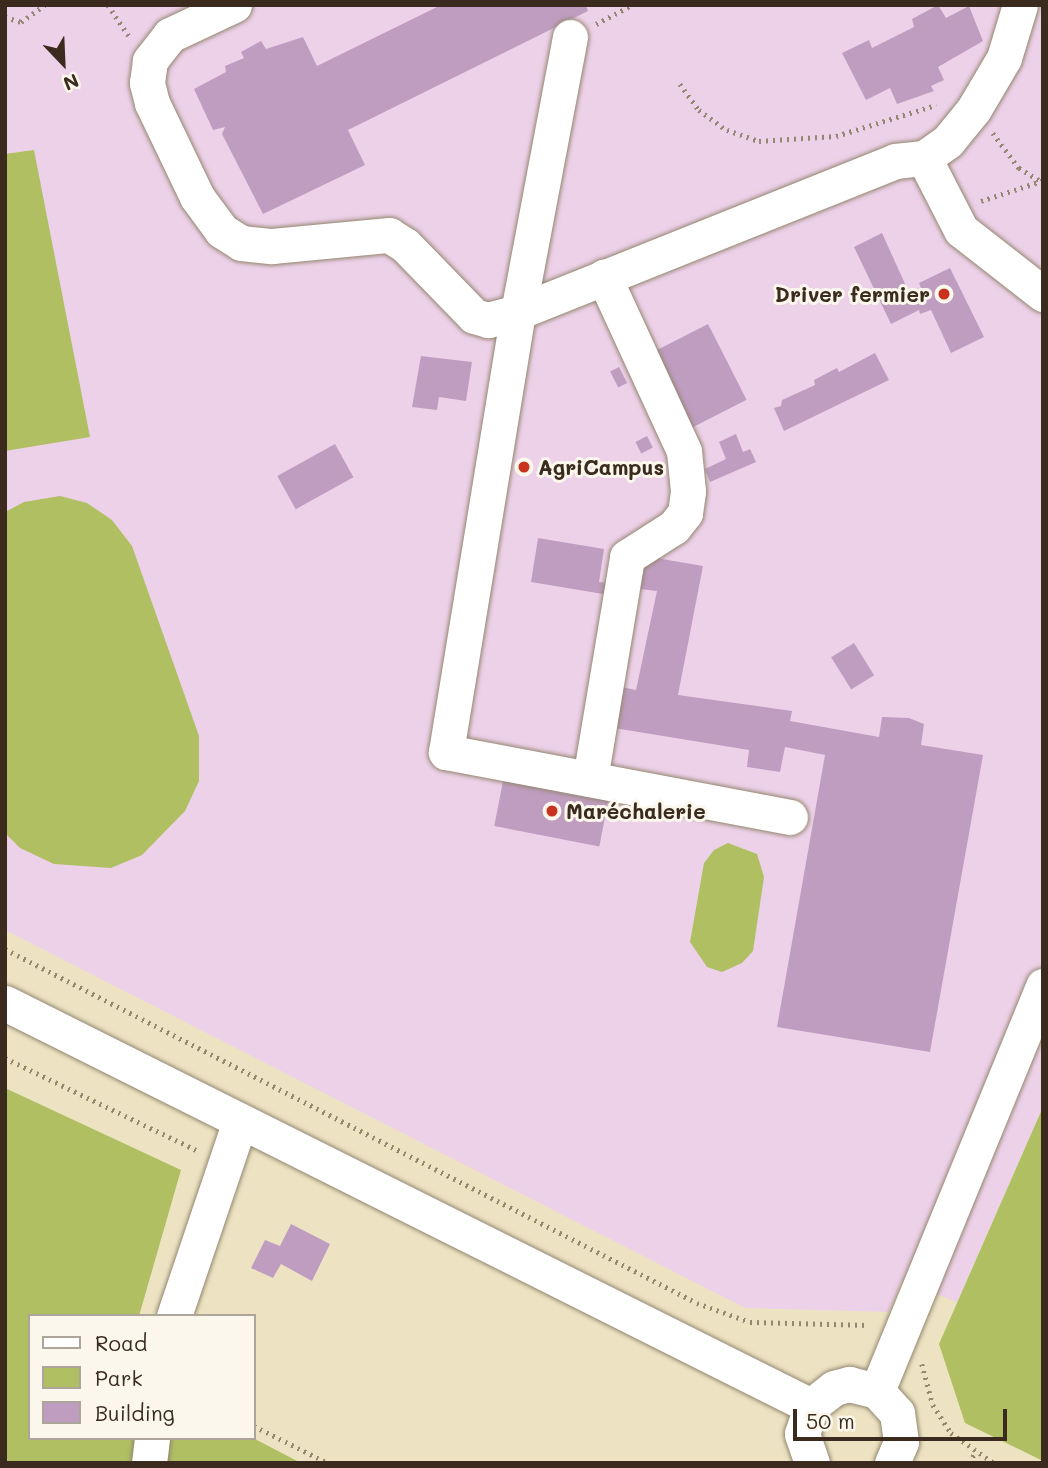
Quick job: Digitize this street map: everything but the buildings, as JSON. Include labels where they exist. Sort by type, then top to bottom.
[{"type":"street","points":[[234,5],[170,35],[150,61],[147,83],[152,103],[197,197],[222,231],[241,243],[272,246],[390,235],[405,245],[474,316],[488,320],[518,312],[895,161],[923,158],[948,141],[974,110],[1004,58],[1020,5]]},
{"type":"street","points":[[570,37],[518,312],[446,752],[790,817]]},
{"type":"street","points":[[923,158],[961,230],[1043,294]]},
{"type":"street","points":[[590,779],[627,557],[674,527],[685,513],[688,491],[684,451],[604,277]]},
{"type":"street","points":[[877,1391],[881,1371],[900,1337],[1043,986]]},
{"type":"street","points":[[5,1003],[811,1406]]},
{"type":"street","points":[[175,1314],[240,1121]]},
{"type":"street","points":[[812,1463],[802,1434],[811,1406],[834,1388],[863,1385],[889,1400],[901,1427],[899,1461]]},
{"type":"street","points":[[149,1463],[152,1440]]},
{"type":"path","points":[[5,17],[21,22],[44,5]]},
{"type":"path","points":[[570,37],[632,5]]},
{"type":"path","points":[[680,84],[699,110],[727,130],[759,141],[836,136],[952,99],[974,110],[1019,168],[1042,181]]},
{"type":"path","points":[[949,208],[1042,181]]},
{"type":"path","points":[[5,949],[697,1303],[750,1322],[873,1325],[900,1337],[917,1353],[933,1405],[951,1433],[994,1463]]},
{"type":"path","points":[[5,1058],[224,1164]]},
{"type":"path","points":[[256,1427],[328,1463]]},
{"type":"path","points":[[969,1463],[976,1451]]},
{"type":"shaded area","name":"AgriCampus","points":[[5,5],[1043,5],[1043,1107],[957,1302],[902,1281],[889,1312],[745,1308],[5,930]]},
{"type":"green space","points":[[34,150],[90,437],[5,451],[5,154]]},
{"type":"green space","points":[[60,496],[87,503],[112,520],[132,546],[199,736],[199,781],[185,811],[142,855],[111,868],[54,864],[20,848],[5,833],[5,512],[24,502]]},
{"type":"green space","points":[[728,843],[757,854],[764,877],[753,951],[742,963],[722,972],[707,967],[690,942],[704,863],[714,850]]},
{"type":"green space","points":[[5,1088],[181,1170],[140,1314],[28,1314],[28,1440],[256,1440],[301,1463],[5,1463]]},
{"type":"green space","points":[[1043,1107],[1043,1461],[965,1423],[939,1344]]},
{"type":"place","name":"Driver fermier","points":[[944,294]]},
{"type":"place","name":"AgriCampus","points":[[524,467]]},
{"type":"place","name":"Maréchalerie","points":[[552,811]]}]
